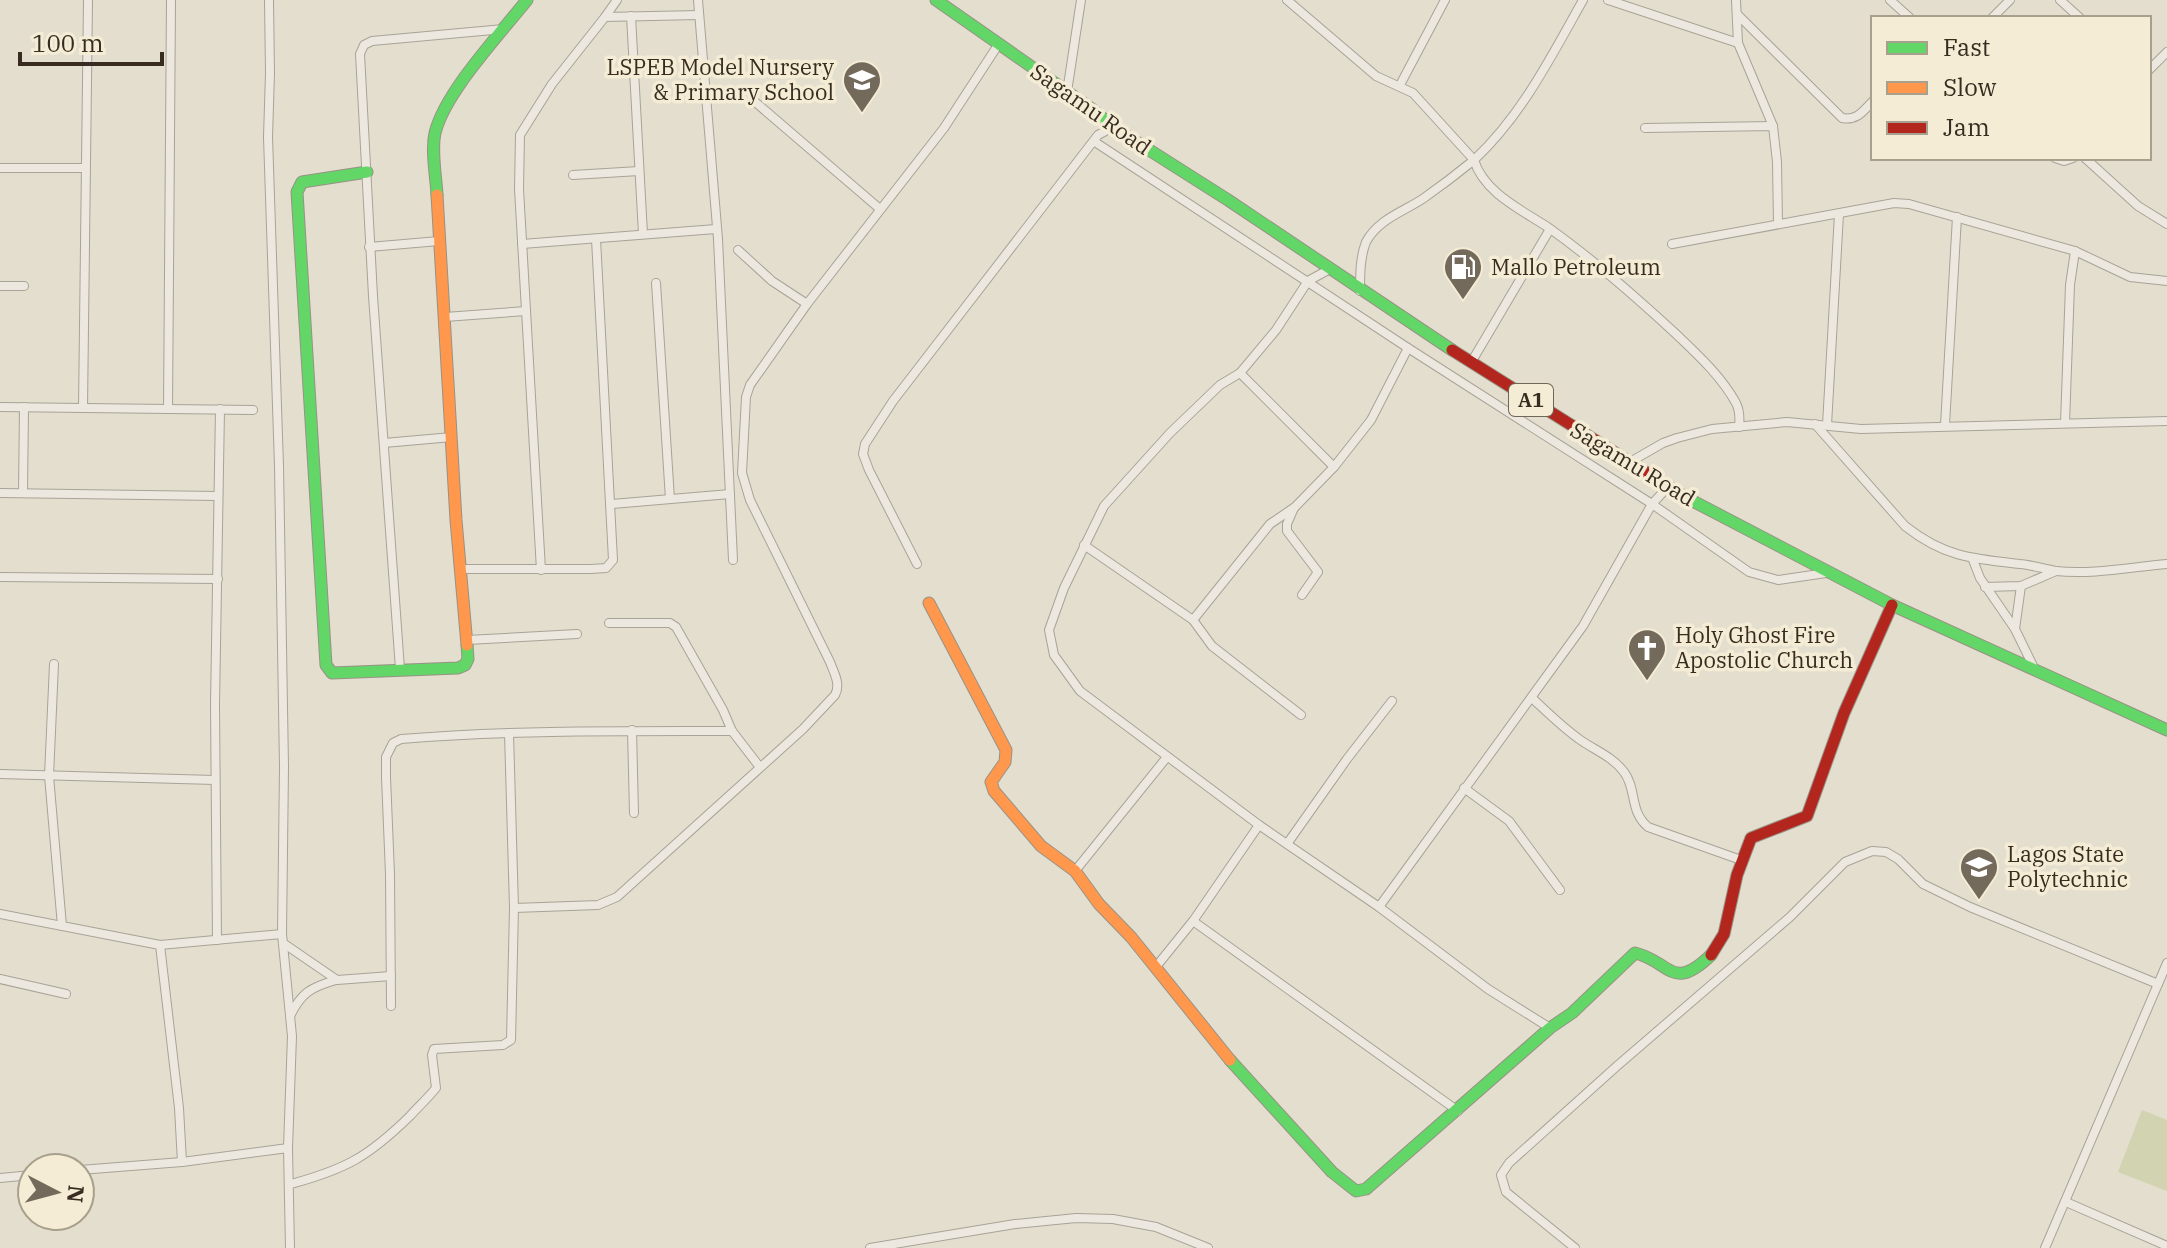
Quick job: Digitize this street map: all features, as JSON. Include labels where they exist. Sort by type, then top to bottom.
[{"type":"main road","points":[[367,172],[307,181],[298,186],[297,192],[326,665],[332,673],[458,668],[465,665],[468,659],[439,241],[436,127],[464,83],[527,0]]},
{"type":"main road","name":"Sagamu Road","points":[[936,0],[1113,127],[1228,200],[1360,291],[1667,488],[1892,605],[2167,730]]},
{"type":"main road","points":[[929,603],[1006,750],[1005,762],[993,778],[991,787],[1041,846],[1075,871],[1247,1081],[1332,1172],[1356,1191],[1374,1184],[1550,1028],[1572,1013],[1635,953],[1642,953],[1669,972],[1677,974],[1709,960],[1720,945],[1741,860],[1751,838],[1783,825],[1797,823],[1807,816],[1844,713],[1892,605]]},
{"type":"street","points":[[83,408],[88,0]]},
{"type":"street","points":[[168,409],[171,0]]},
{"type":"street","points":[[269,0],[268,137],[279,466],[284,767],[283,938],[292,1076],[288,1148],[290,1248]]},
{"type":"street","points":[[541,570],[522,244],[520,135],[552,84],[617,0]]},
{"type":"street","points":[[698,0],[716,229],[733,560]]},
{"type":"street","points":[[1067,93],[1081,0]]},
{"type":"street","points":[[1287,0],[1376,76],[1400,85],[1420,99],[1474,160],[1478,172],[1490,187],[1550,229],[1633,295],[1714,372],[1737,405],[1739,427]]},
{"type":"street","points":[[1400,85],[1445,0]]},
{"type":"street","points":[[1360,291],[1360,273],[1370,236],[1400,211],[1423,199],[1474,160],[1499,137],[1527,97],[1583,0]]},
{"type":"street","points":[[1608,0],[1738,43]]},
{"type":"street","points":[[1736,0],[1738,43],[1773,126],[1778,224]]},
{"type":"street","points":[[1890,0],[1908,16]]},
{"type":"street","points":[[1994,16],[2010,0]]},
{"type":"street","points":[[2060,0],[2078,16]]},
{"type":"street","points":[[605,17],[699,15]]},
{"type":"street","points":[[1738,15],[1842,118],[1850,120],[1858,116],[1871,103]]},
{"type":"street","points":[[631,16],[643,234]]},
{"type":"street","points":[[400,669],[369,247],[360,54],[364,45],[386,39],[504,29]]},
{"type":"street","points":[[514,908],[607,903],[803,729],[838,689],[830,662],[750,500],[742,473],[746,397],[750,385],[807,304],[944,128],[998,45]]},
{"type":"street","points":[[2151,68],[2167,52]]},
{"type":"street","points":[[754,101],[880,209]]},
{"type":"street","points":[[1645,128],[1773,126]]},
{"type":"street","points":[[917,564],[869,470],[863,454],[865,444],[893,401],[975,292],[1098,135],[1113,127]]},
{"type":"street","points":[[1095,142],[1652,504],[1749,572],[1778,580],[1827,573]]},
{"type":"street","points":[[2087,160],[2138,206],[2167,224]]},
{"type":"street","points":[[0,168],[85,168]]},
{"type":"street","points":[[573,175],[639,171]]},
{"type":"street","points":[[1672,244],[1894,203],[1909,204],[2075,251],[2130,277],[2167,281]]},
{"type":"street","points":[[1827,425],[1839,214]]},
{"type":"street","points":[[1945,425],[1957,217]]},
{"type":"street","points":[[522,244],[716,229]]},
{"type":"street","points":[[1472,361],[1550,229]]},
{"type":"street","points":[[460,569],[541,570],[606,568],[612,565],[612,504],[596,239]]},
{"type":"street","points":[[369,247],[439,241]]},
{"type":"street","points":[[738,250],[772,281],[807,304]]},
{"type":"street","points":[[2065,423],[2070,285],[2075,251]]},
{"type":"street","points":[[1328,270],[1308,281],[1276,330],[1240,373],[1220,385],[1152,451],[1104,506],[1050,621],[1054,655],[1080,691],[1167,757],[1379,907],[1488,989],[1550,1028]]},
{"type":"street","points":[[656,283],[670,499]]},
{"type":"street","points":[[0,286],[24,286]]},
{"type":"street","points":[[445,317],[526,311]]},
{"type":"street","points":[[1302,595],[1318,572],[1287,531],[1287,524],[1295,507],[1312,486],[1334,467],[1378,409],[1408,348]]},
{"type":"street","points":[[1240,373],[1334,467]]},
{"type":"street","points":[[0,407],[253,410]]},
{"type":"street","points":[[23,493],[24,407]]},
{"type":"street","points":[[217,940],[215,780],[220,409]]},
{"type":"street","points":[[1630,462],[1663,443],[1712,429],[1787,422],[1861,429],[2167,421]]},
{"type":"street","points":[[1815,424],[1905,526],[1933,545],[1973,560],[2031,565],[2056,571],[2167,564]]},
{"type":"street","points":[[384,443],[452,437]]},
{"type":"street","points":[[1379,907],[1583,626],[1652,504],[1667,488]]},
{"type":"street","points":[[0,493],[218,496]]},
{"type":"street","points":[[612,504],[730,494]]},
{"type":"street","points":[[1193,620],[1270,524],[1295,507]]},
{"type":"street","points":[[1084,545],[1193,620],[1212,646],[1301,715]]},
{"type":"street","points":[[1973,560],[1985,587],[2015,629],[2035,670]]},
{"type":"street","points":[[1985,587],[2021,586],[2056,571]]},
{"type":"street","points":[[0,577],[218,579]]},
{"type":"street","points":[[2015,629],[2021,586]]},
{"type":"street","points":[[609,623],[670,623],[676,627],[732,731],[759,766]]},
{"type":"street","points":[[467,640],[577,634]]},
{"type":"street","points":[[54,664],[49,776],[62,926]]},
{"type":"street","points":[[1532,698],[1580,740],[1598,749],[1619,766],[1630,783],[1639,820],[1648,827],[1741,860]]},
{"type":"street","points":[[1287,844],[1392,701]]},
{"type":"street","points":[[632,730],[634,813]]},
{"type":"street","points":[[391,1006],[386,777],[389,748],[401,739],[509,733],[732,731]]},
{"type":"street","points":[[291,1184],[330,1173],[370,1153],[392,1133],[436,1088],[434,1049],[503,1045],[511,1040],[514,908],[509,733]]},
{"type":"street","points":[[1075,871],[1167,757]]},
{"type":"street","points":[[0,774],[215,780]]},
{"type":"street","points":[[1464,788],[1509,821],[1560,890]]},
{"type":"street","points":[[1155,968],[1193,921],[1259,825]]},
{"type":"street","points":[[1575,1248],[1506,1192],[1501,1175],[1509,1163],[1790,917],[1845,862],[1872,851],[1886,852],[1898,859],[1923,884],[1970,907],[2158,984]]},
{"type":"street","points":[[0,914],[160,945],[283,938],[337,980]]},
{"type":"street","points":[[1193,921],[1458,1111]]},
{"type":"street","points":[[160,945],[182,1162]]},
{"type":"street","points":[[2045,1248],[2167,963]]},
{"type":"street","points":[[290,1016],[306,990],[337,980],[391,976]]},
{"type":"street","points":[[0,979],[66,994]]},
{"type":"street","points":[[96,1169],[182,1162],[288,1148]]},
{"type":"street","points":[[2066,1202],[2167,1246]]},
{"type":"street","points":[[870,1248],[1015,1224],[1076,1218],[1113,1219],[1156,1227],[1208,1248]]},
{"type":"green space","points":[[2142,1110],[2167,1120],[2167,1191],[2118,1172]]},
{"type":"traffic: fast","points":[[437,195],[433,148],[441,117],[461,82],[527,0]]},
{"type":"traffic: fast","points":[[936,0],[1113,127],[1452,350]]},
{"type":"traffic: fast","points":[[367,172],[302,182],[297,192],[326,665],[332,673],[458,668],[465,665],[468,659],[467,645]]},
{"type":"traffic: fast","points":[[1687,498],[1892,605],[2167,730]]},
{"type":"traffic: fast","points":[[1230,1060],[1332,1172],[1356,1191],[1366,1189],[1550,1028],[1572,1013],[1635,953],[1679,973],[1688,972],[1711,955]]},
{"type":"traffic: slow","points":[[437,195],[456,520],[467,645]]},
{"type":"traffic: slow","points":[[929,603],[1006,750],[1005,762],[991,782],[994,791],[1041,846],[1075,871],[1230,1060]]},
{"type":"traffic: jam","points":[[1452,350],[1687,498]]},
{"type":"traffic: jam","points":[[1711,955],[1724,934],[1737,875],[1751,838],[1807,816],[1844,713],[1892,605]]},
{"type":"place","name":"LSPEB Model Nursery & Primary School","points":[[862,114]]},
{"type":"place","name":"Mallo Petroleum","points":[[1463,301]]},
{"type":"place","name":"Holy Ghost Fire Apostolic Church","points":[[1647,682]]},
{"type":"place","name":"Lagos State Polytechnic","points":[[1979,901]]}]
